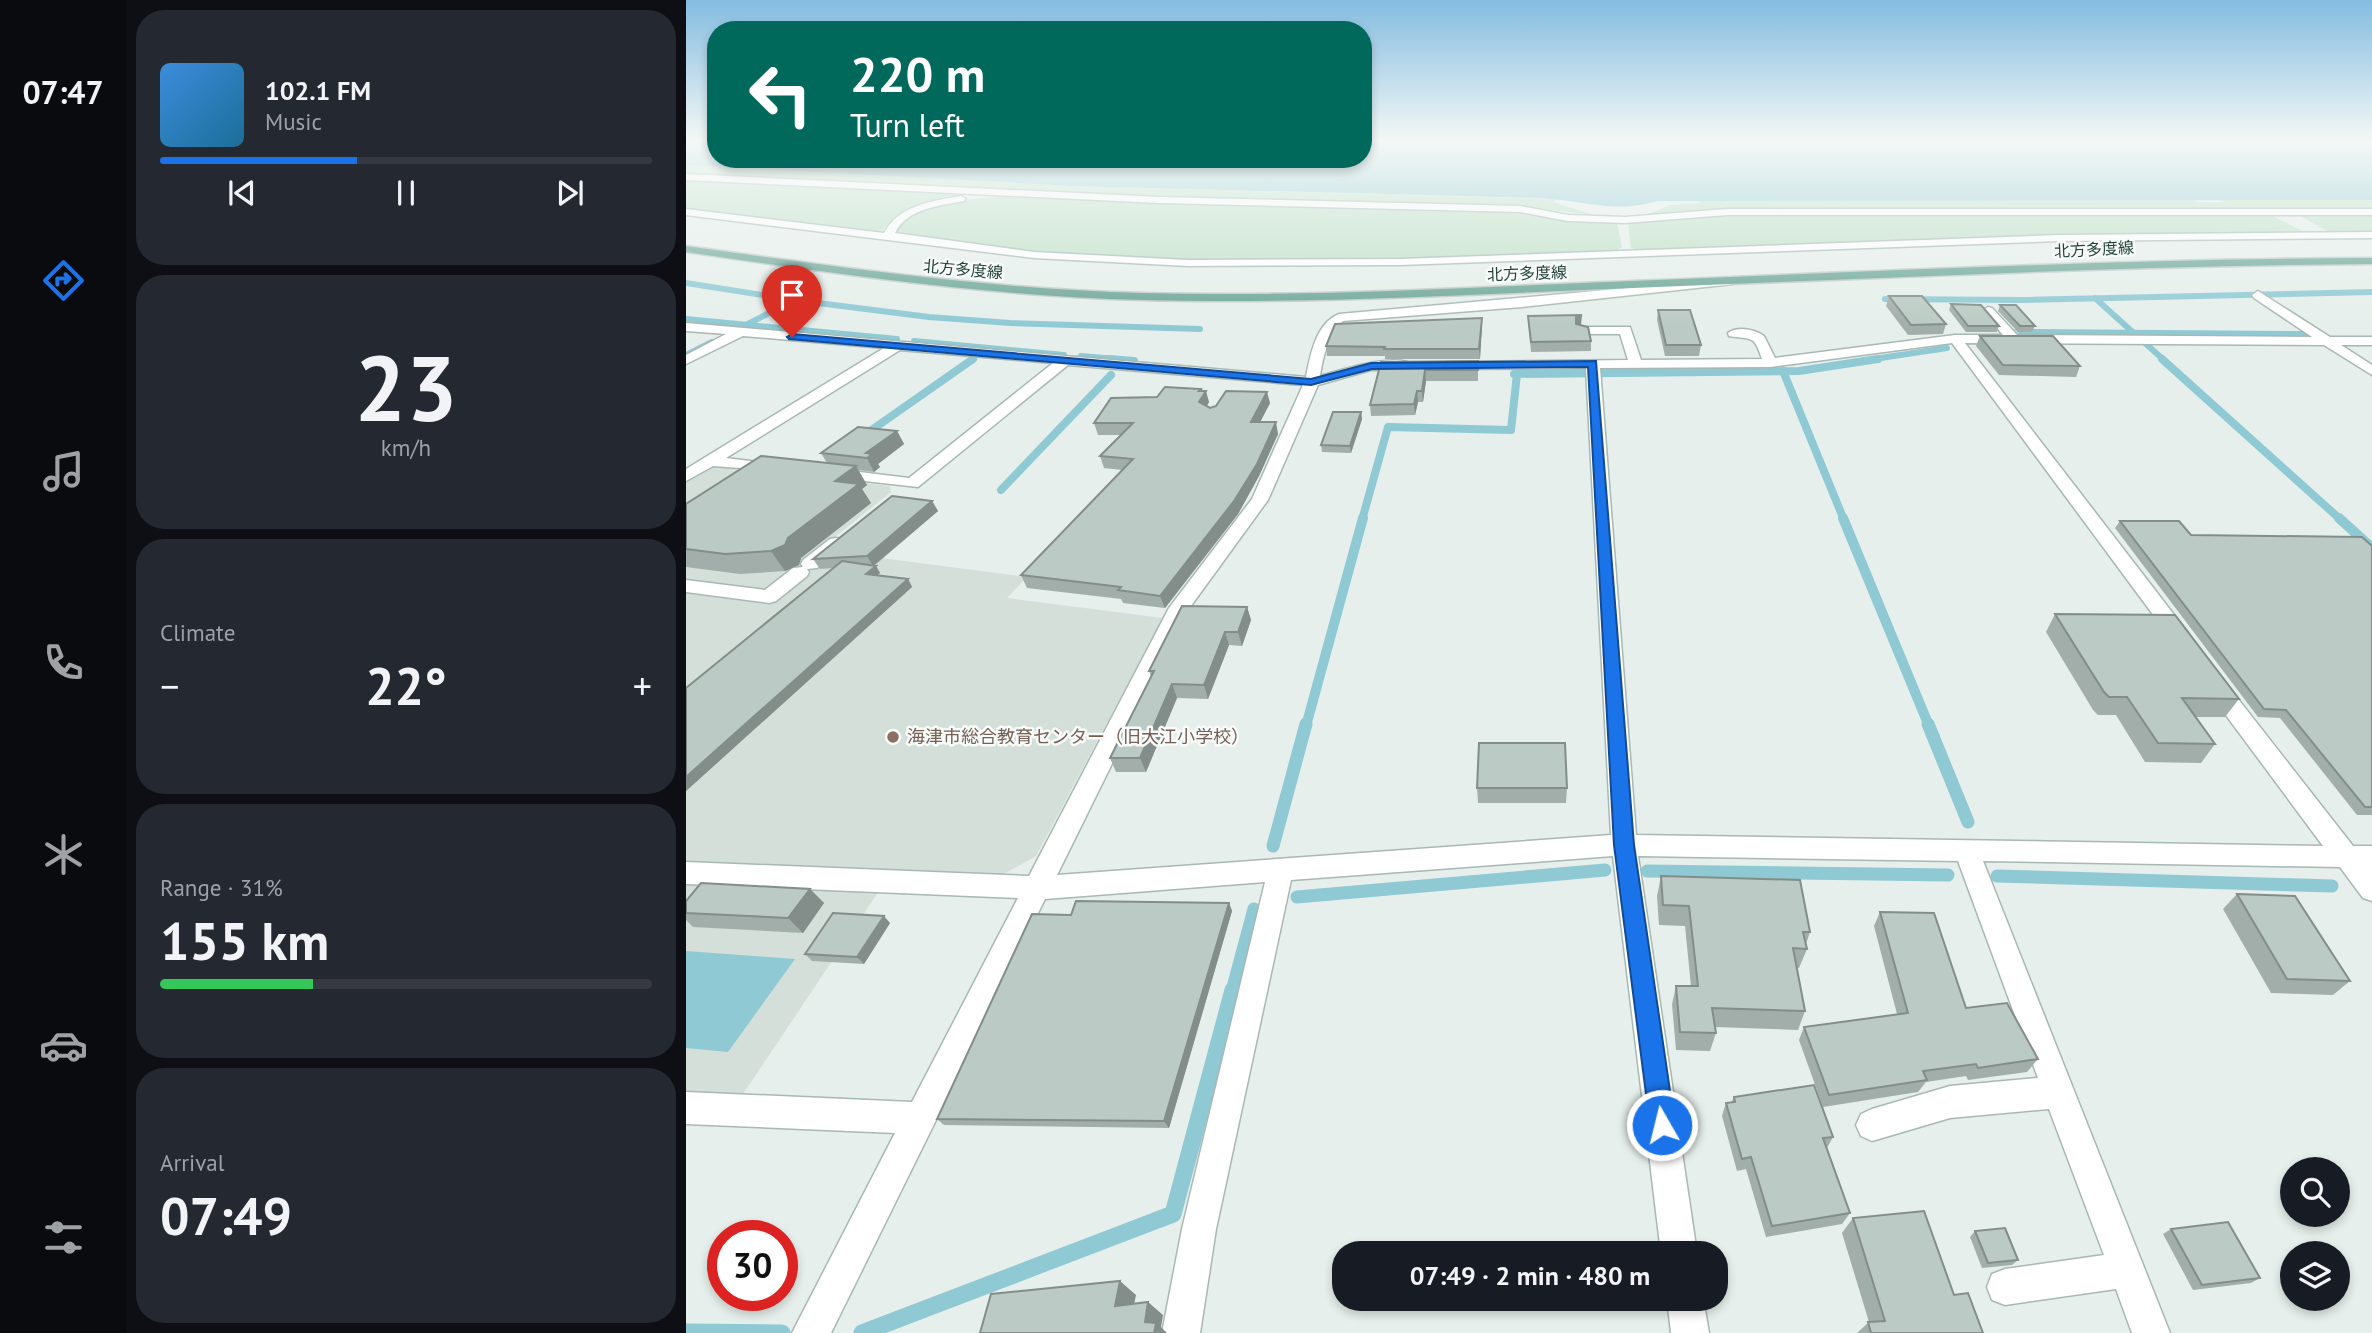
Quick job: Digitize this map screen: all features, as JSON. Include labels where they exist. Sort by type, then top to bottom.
[{"type":"main road","name":"北方多度線","points":[[686,249],[953,285],[1084,294],[1224,297],[1445,292],[2156,262],[2372,261]]},
{"type":"street","points":[[895,239],[888,234],[893,223],[925,207],[947,202]]},
{"type":"street","points":[[1289,202],[1520,209],[1569,218],[1625,237],[1727,212],[2372,212]]},
{"type":"street","points":[[686,212],[1034,255],[1188,263],[1400,262],[1625,237],[2059,238],[2319,233],[2372,235]]},
{"type":"street","points":[[2279,212],[2319,233]]},
{"type":"street","points":[[811,1333],[1179,608],[1260,500],[1311,382],[1317,353],[1327,331],[1339,318],[1735,281]]},
{"type":"street","points":[[2258,295],[2372,371]]},
{"type":"street","points":[[1988,311],[2013,340]]},
{"type":"street","points":[[686,327],[1063,362],[1233,381],[1311,382],[1371,366],[1434,365],[1593,370],[1636,364],[1770,363],[1955,339],[2372,341]]},
{"type":"street","points":[[1583,331],[1625,330],[1636,364]]},
{"type":"street","points":[[686,360],[741,332]]},
{"type":"street","points":[[1734,333],[1755,333],[1761,337],[1770,363]]},
{"type":"street","points":[[1955,339],[2197,661],[2359,857],[2372,890]]},
{"type":"street","points":[[686,476],[897,346]]},
{"type":"street","points":[[892,499],[1063,362]]},
{"type":"street","points":[[1593,370],[1624,845],[1677,1241]]},
{"type":"street","points":[[711,461],[791,469]]},
{"type":"street","points":[[818,472],[912,483]]},
{"type":"street","points":[[686,586],[769,597],[852,531]]},
{"type":"street","points":[[686,873],[1037,888],[1624,845],[2359,857]]},
{"type":"street","points":[[1967,852],[2151,1333]]},
{"type":"street","points":[[1181,1333],[1199,1229],[1280,872]]},
{"type":"street","points":[[1872,1125],[1950,1102],[2059,1092]]},
{"type":"street","points":[[686,1108],[920,1118]]},
{"type":"street","points":[[2005,1287],[2127,1270]]},
{"type":"street","points":[[1687,1311],[1690,1333]]},
{"type":"shaded area","name":"海津市総合教育センター（旧大江小学校）","points":[[719,465],[890,486],[891,492],[805,561],[835,552],[1027,577],[1007,598],[1163,618],[1036,856],[1002,875],[893,870],[743,1094],[686,1091],[686,480],[702,470]]},
{"type":"green space","points":[[686,202],[939,202],[905,213],[879,234],[686,209]]},
{"type":"green space","points":[[955,202],[1178,202],[1516,212],[1617,223],[1622,247],[1614,252],[1238,262],[1149,259],[970,245],[899,237],[894,231],[917,215]]},
{"type":"green space","points":[[1362,202],[1554,202],[1594,215],[1524,207]]},
{"type":"green space","points":[[2372,202],[2372,209],[1734,209],[1643,216],[1671,205]]},
{"type":"green space","points":[[1727,214],[2271,215],[2302,231],[1639,250],[1631,248],[1630,223]]},
{"type":"green space","points":[[2298,215],[2372,215],[2372,233],[2329,232]]},
{"type":"water","points":[[1578,202],[1652,202],[1627,206]]},
{"type":"water","points":[[2014,329],[2303,331],[2310,337],[2020,335]]},
{"type":"water","points":[[686,951],[795,959],[728,1052],[686,1048]]},
{"type":"building","points":[[1889,296],[1922,296],[1946,324],[1911,325]]},
{"type":"building","points":[[1951,304],[1981,305],[1999,326],[1968,326]]},
{"type":"building","points":[[2000,305],[2016,305],[2035,326],[2020,326]]},
{"type":"building","points":[[1658,310],[1690,310],[1701,345],[1666,345]]},
{"type":"building","points":[[1582,315],[1576,317],[1576,324],[1588,327],[1591,341],[1531,342],[1528,316]]},
{"type":"building","points":[[1482,318],[1479,349],[1326,346],[1335,324]]},
{"type":"building","points":[[1980,336],[2053,336],[2080,366],[2003,365]]},
{"type":"building","points":[[1478,361],[1478,370],[1425,370],[1422,391],[1417,391],[1414,404],[1370,405],[1381,362]]},
{"type":"building","points":[[1165,387],[1206,391],[1199,402],[1210,408],[1216,406],[1226,391],[1267,392],[1251,422],[1276,422],[1257,464],[1234,501],[1160,596],[1118,590],[1121,587],[1021,575],[1133,459],[1100,456],[1133,423],[1094,423],[1111,398],[1157,397]]},
{"type":"building","points":[[1333,412],[1361,412],[1350,446],[1321,445]]},
{"type":"building","points":[[858,427],[897,431],[866,453],[872,454],[867,458],[821,453]]},
{"type":"building","points":[[761,456],[856,466],[835,481],[859,484],[788,538],[785,545],[771,551],[725,554],[686,549],[686,504]]},
{"type":"building","points":[[892,496],[932,501],[867,556],[813,559]]},
{"type":"building","points":[[2120,521],[2179,521],[2191,535],[2362,537],[2372,546],[2372,807],[2365,807],[2286,710],[2264,709]]},
{"type":"building","points":[[842,561],[876,566],[866,574],[908,579],[686,777],[686,688]]},
{"type":"building","points":[[1182,606],[1247,607],[1238,632],[1225,632],[1204,685],[1172,684],[1140,758],[1110,758],[1154,671],[1149,671]]},
{"type":"building","points":[[2055,614],[2175,615],[2239,699],[2182,698],[2215,744],[2158,743],[2127,697],[2109,697],[2104,692]]},
{"type":"building","points":[[1479,743],[1565,743],[1567,788],[1477,788]]},
{"type":"building","points":[[1661,876],[1800,880],[1810,932],[1803,932],[1807,949],[1793,948],[1805,1011],[1712,1008],[1716,1033],[1680,1032],[1676,986],[1698,986],[1689,906],[1663,905]]},
{"type":"building","points":[[701,883],[810,889],[788,918],[686,913],[686,901]]},
{"type":"building","points":[[2237,894],[2295,896],[2350,981],[2287,979]]},
{"type":"building","points":[[1076,901],[1229,903],[1164,1121],[937,1119],[1032,914],[1071,915]]},
{"type":"building","points":[[1880,912],[1934,913],[1966,1008],[2007,1003],[2038,1059],[1978,1068],[1976,1064],[1923,1071],[1927,1080],[1829,1095],[1804,1027],[1908,1013]]},
{"type":"building","points":[[833,913],[884,916],[857,957],[805,954]]},
{"type":"building","points":[[1814,1085],[1833,1137],[1823,1138],[1850,1213],[1772,1226],[1751,1157],[1742,1159],[1726,1103],[1735,1102],[1734,1097]]},
{"type":"building","points":[[1924,1211],[1954,1295],[1968,1293],[1983,1333],[1871,1333],[1868,1322],[1885,1321],[1853,1218]]},
{"type":"building","points":[[2228,1222],[2260,1278],[2202,1285],[2171,1229]]},
{"type":"building","points":[[2005,1228],[2018,1260],[1988,1263],[1975,1231]]},
{"type":"building","points":[[1120,1281],[1115,1306],[1148,1302],[1145,1322],[1156,1323],[1154,1333],[980,1333],[991,1294]]},
{"type":"waterway","points":[[686,283],[794,300]]},
{"type":"waterway","points":[[2095,298],[2372,292]]},
{"type":"waterway","points":[[1885,299],[2095,298]]},
{"type":"waterway","points":[[2095,298],[2137,336]]},
{"type":"waterway","points":[[747,325],[794,300]]},
{"type":"waterway","points":[[794,300],[929,317],[1010,323],[1200,329]]},
{"type":"waterway","points":[[686,319],[747,325]]},
{"type":"waterway","points":[[747,325],[897,339]]},
{"type":"waterway","points":[[914,341],[1064,355]]},
{"type":"waterway","points":[[686,355],[712,342]]},
{"type":"waterway","points":[[2146,344],[2164,360]]},
{"type":"waterway","points":[[1867,360],[1947,348]]},
{"type":"waterway","points":[[1081,356],[1128,360]]},
{"type":"waterway","points":[[863,436],[973,359]]},
{"type":"waterway","points":[[1109,359],[1134,361]]},
{"type":"waterway","points":[[1783,371],[1878,359]]},
{"type":"waterway","points":[[2162,359],[2341,520]]},
{"type":"waterway","points":[[1514,374],[1783,371]]},
{"type":"waterway","points":[[1783,371],[1844,520]]},
{"type":"waterway","points":[[1362,520],[1388,427],[1511,430],[1517,374]]},
{"type":"waterway","points":[[1001,490],[1111,375]]},
{"type":"waterway","points":[[1306,726],[1363,518]]},
{"type":"waterway","points":[[1843,518],[1929,726]]},
{"type":"waterway","points":[[2339,518],[2372,548]]},
{"type":"waterway","points":[[1273,846],[1306,724]]},
{"type":"waterway","points":[[1928,724],[1968,822]]},
{"type":"waterway","points":[[1297,897],[1605,870]]},
{"type":"waterway","points":[[1647,871],[1948,875]]},
{"type":"waterway","points":[[1997,876],[2332,886]]},
{"type":"waterway","points":[[1232,991],[1254,909]]},
{"type":"waterway","points":[[862,1333],[1173,1214],[1233,990]]},
{"type":"waterway","points":[[686,1332],[782,1333]]},
{"type":"place","name":"海津市総合教育センター（旧大江小学校）","points":[[893,737]]},
{"type":"route","points":[[792,337],[1311,382],[1371,366],[1593,364],[1624,845],[1662,1125]]}]
